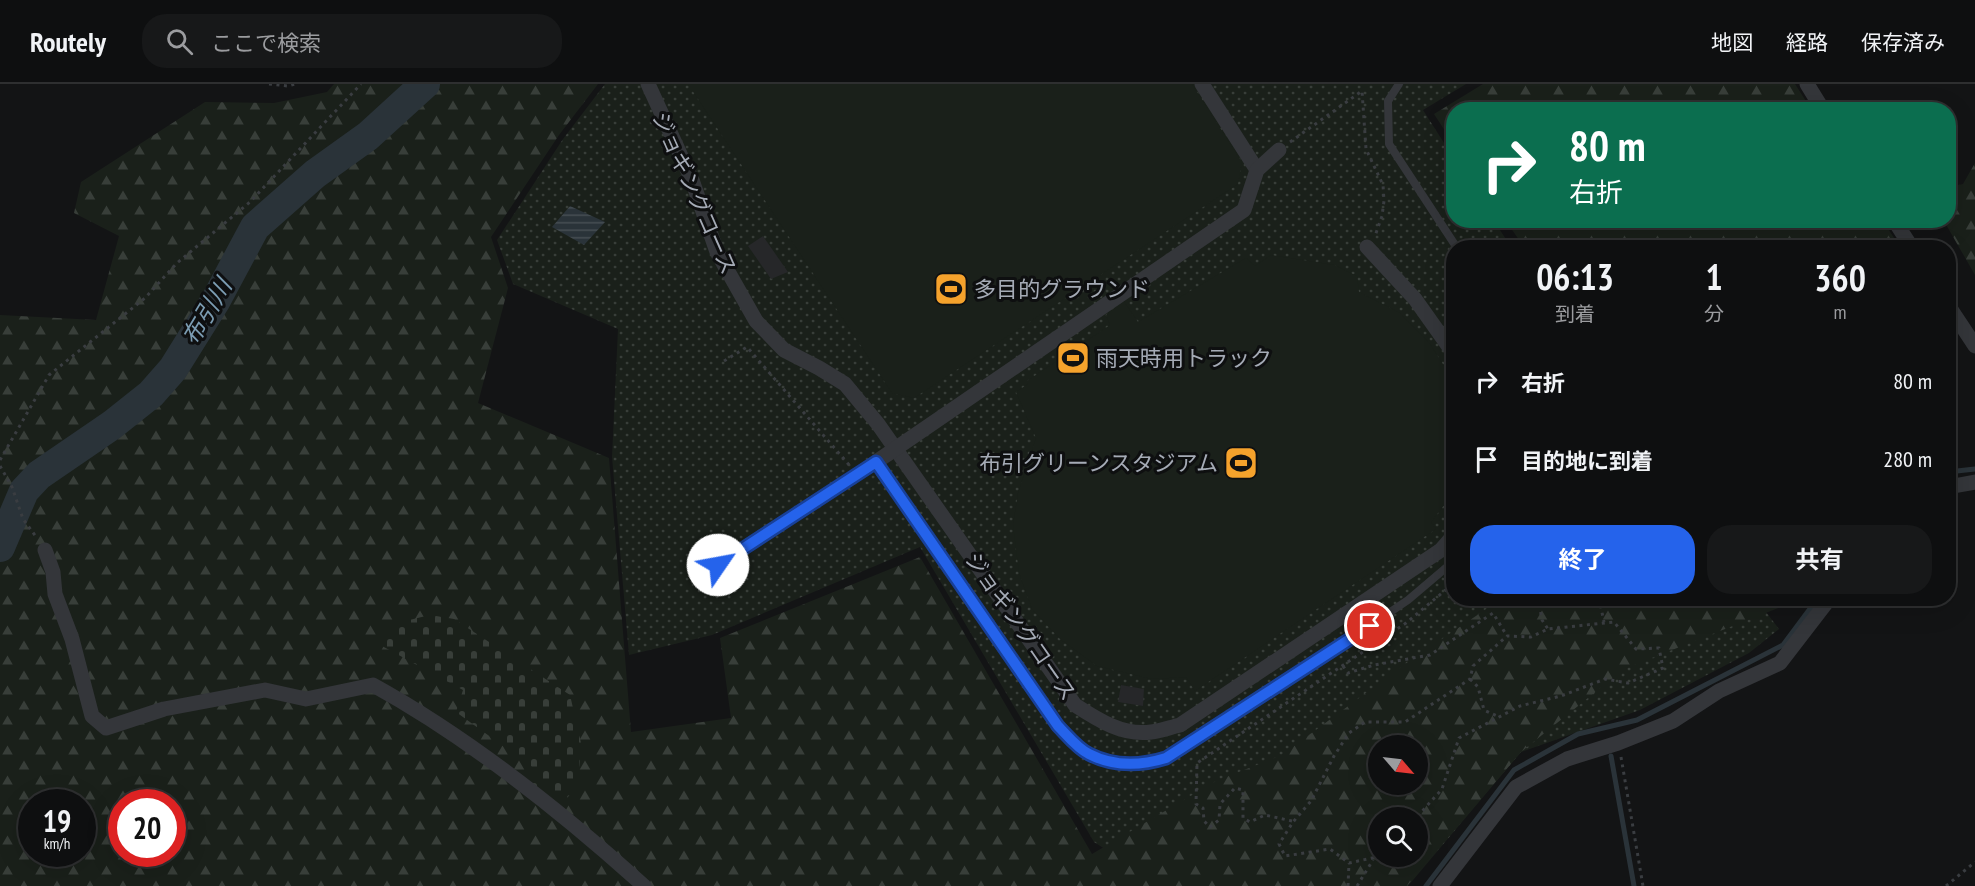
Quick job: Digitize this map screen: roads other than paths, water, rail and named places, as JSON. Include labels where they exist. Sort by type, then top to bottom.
[{"type":"street","name":"ジョギングコース","points":[[648,84],[692,180],[717,252],[756,321],[784,350],[845,384],[896,449],[1075,705],[1098,720],[1125,731],[1150,732],[1180,725],[1441,550],[1446,544]]},
{"type":"street","points":[[1202,84],[1257,170]]},
{"type":"street","points":[[1807,84],[1818,102]]},
{"type":"street","points":[[876,462],[1244,210],[1257,170],[1279,150]]},
{"type":"street","points":[[1367,247],[1415,299],[1446,343]]},
{"type":"street","points":[[1956,316],[1975,346]]},
{"type":"street","points":[[1956,486],[1975,482]]},
{"type":"street","points":[[45,550],[53,572],[55,594],[72,639],[92,716],[106,728],[164,709],[265,690],[306,699],[373,685],[415,708],[542,800],[608,853],[644,886]]},
{"type":"street","points":[[1440,886],[1516,787],[1567,759],[1618,743],[1673,721],[1719,691],[1780,663],[1824,606]]},
{"type":"lane","points":[[1399,84],[1388,101],[1389,144],[1452,240]]},
{"type":"lane","points":[[718,565],[876,462],[1058,726],[1088,754],[1114,763],[1143,764],[1166,758],[1331,652],[1408,600],[1446,568]]},
{"type":"waterway","name":"布引川","points":[[0,547],[24,491],[39,475],[112,425],[151,394],[173,369],[216,300],[255,227],[315,174],[368,136],[425,84]]},
{"type":"waterway","points":[[1956,471],[1975,469]]},
{"type":"waterway","points":[[1426,886],[1514,770],[1578,734],[1637,720],[1783,645],[1812,606]]},
{"type":"waterway","points":[[1611,756],[1634,886]]},
{"type":"place","name":"多目的グラウンド","points":[[951,289]]},
{"type":"place","name":"雨天時用トラック","points":[[1073,358]]},
{"type":"place","name":"布引グリーンスタジアム","points":[[1241,463]]}]
